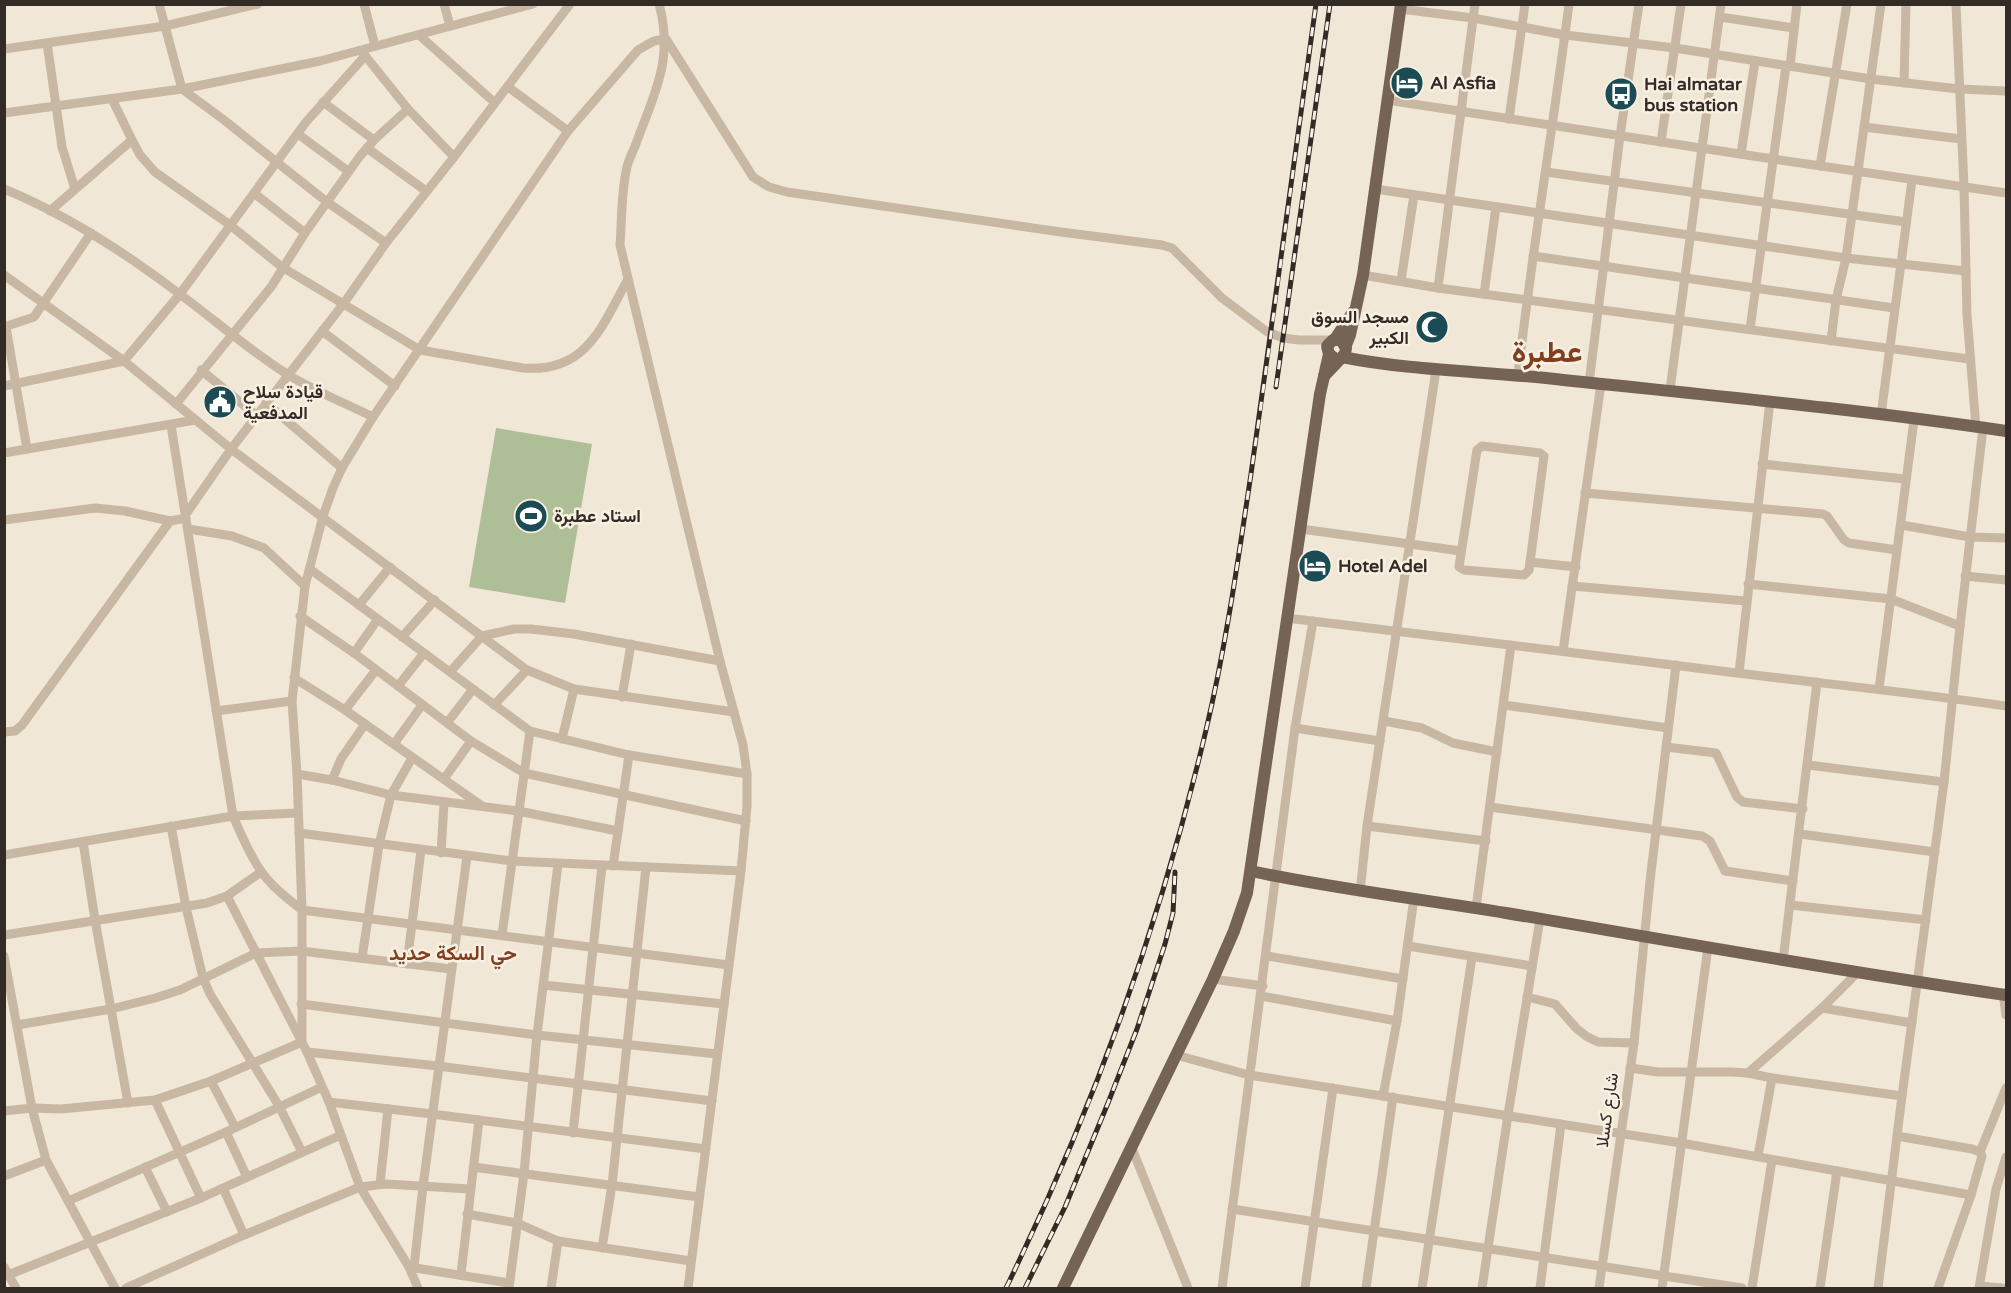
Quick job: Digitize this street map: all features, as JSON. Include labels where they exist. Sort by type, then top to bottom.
[{"type":"main road","points":[[1063,1288],[1213,979],[1242,912],[1251,872],[1323,377],[1354,311],[1363,275],[1401,7]]},
{"type":"main road","points":[[1337,349],[1376,361],[1436,370],[1518,375],[1670,390],[2007,431]]},
{"type":"main road","points":[[1251,872],[1360,892],[1414,898],[2005,995]]},
{"type":"street","points":[[159,4],[182,90],[224,120],[327,202],[386,243]]},
{"type":"street","points":[[4,49],[165,26],[258,4]]},
{"type":"street","points":[[364,4],[375,46]]},
{"type":"street","points":[[444,4],[450,26]]},
{"type":"street","points":[[4,113],[182,90],[363,53],[375,46],[533,4]]},
{"type":"street","points":[[4,520],[82,509],[107,508],[170,521],[186,516],[231,449],[570,4]]},
{"type":"street","points":[[659,4],[665,23],[666,55],[659,81],[627,166],[620,244],[742,745],[747,774],[746,821],[741,871],[688,1288]]},
{"type":"street","points":[[1438,288],[1463,111],[1475,4]]},
{"type":"street","points":[[1509,119],[1525,4]]},
{"type":"street","points":[[1518,375],[1569,4]]},
{"type":"street","points":[[1563,651],[1585,493],[1599,309],[1614,180],[1639,4]]},
{"type":"street","points":[[1661,141],[1681,4]]},
{"type":"street","points":[[1670,390],[1721,4]]},
{"type":"street","points":[[1750,329],[1797,4]]},
{"type":"street","points":[[1820,166],[1847,4]]},
{"type":"street","points":[[1831,341],[1836,300],[1846,258],[1881,4]]},
{"type":"street","points":[[1904,83],[1906,4]]},
{"type":"street","points":[[1878,1288],[1944,782],[1980,428],[1969,359],[1956,4]]},
{"type":"street","points":[[1401,7],[1565,35],[1675,48],[1871,79],[1959,89],[2007,91]]},
{"type":"street","points":[[1720,17],[1794,28]]},
{"type":"street","points":[[419,35],[494,102]]},
{"type":"street","points":[[302,1042],[302,910],[292,701],[305,586],[323,516],[342,468],[373,417],[568,131],[638,50],[654,41],[666,39]]},
{"type":"street","points":[[666,39],[753,177],[769,187],[787,192],[1061,232],[1162,244],[1172,248],[1222,298],[1266,331],[1283,338],[1337,349]]},
{"type":"street","points":[[47,43],[62,147],[75,189]]},
{"type":"street","points":[[4,386],[124,361],[180,294],[298,134],[363,53]]},
{"type":"street","points":[[363,53],[408,109],[454,157]]},
{"type":"street","points":[[1741,154],[1755,61]]},
{"type":"street","points":[[508,87],[568,131]]},
{"type":"street","points":[[112,99],[140,155],[154,172],[230,225],[282,267],[420,350],[523,368],[538,369],[559,364],[587,347],[597,334],[628,279]]},
{"type":"street","points":[[1387,100],[2007,193]]},
{"type":"street","points":[[323,102],[374,140]]},
{"type":"street","points":[[176,404],[201,370],[271,287],[282,267],[348,171],[374,140],[408,109]]},
{"type":"street","points":[[1864,127],[1961,139]]},
{"type":"street","points":[[298,134],[348,171]]},
{"type":"street","points":[[50,211],[132,140]]},
{"type":"street","points":[[367,148],[426,191]]},
{"type":"street","points":[[1546,172],[1906,222]]},
{"type":"street","points":[[1881,415],[1912,180]]},
{"type":"street","points":[[4,189],[91,233],[180,294],[288,375],[373,417]]},
{"type":"street","points":[[1375,189],[1901,266],[1965,271]]},
{"type":"street","points":[[254,193],[305,233]]},
{"type":"street","points":[[1401,281],[1413,195]]},
{"type":"street","points":[[1484,294],[1496,207]]},
{"type":"street","points":[[27,449],[5,327],[32,319],[91,233]]},
{"type":"street","points":[[1533,256],[1894,308]]},
{"type":"street","points":[[4,275],[124,361],[231,449],[527,670],[574,689],[734,712]]},
{"type":"street","points":[[1363,275],[1438,288],[1969,359]]},
{"type":"street","points":[[322,331],[395,386]]},
{"type":"street","points":[[201,370],[257,416]]},
{"type":"street","points":[[1360,892],[1367,826],[1436,370]]},
{"type":"street","points":[[1738,673],[1770,401]]},
{"type":"street","points":[[266,404],[342,468]]},
{"type":"street","points":[[4,453],[195,420]]},
{"type":"street","points":[[1879,689],[1914,420]]},
{"type":"street","points":[[171,425],[233,816],[261,872],[282,894],[302,910],[729,965]]},
{"type":"street","points":[[1482,446],[1540,453],[1545,458],[1529,570],[1524,575],[1464,570],[1460,567],[1461,551],[1478,448],[1482,446]]},
{"type":"street","points":[[1762,464],[1905,479]]},
{"type":"street","points":[[1585,493],[1823,514],[1849,543],[1897,550]]},
{"type":"street","points":[[4,732],[15,731],[22,724],[170,521]]},
{"type":"street","points":[[1901,525],[1970,537],[2007,538]]},
{"type":"street","points":[[188,529],[232,536],[264,548],[305,586]]},
{"type":"street","points":[[1301,529],[1461,551]]},
{"type":"street","points":[[1530,562],[1576,567]]},
{"type":"street","points":[[358,604],[390,567]]},
{"type":"street","points":[[310,568],[530,731],[629,755],[747,774]]},
{"type":"street","points":[[1965,576],[2007,580]]},
{"type":"street","points":[[1748,584],[1891,598],[1960,626]]},
{"type":"street","points":[[1572,586],[1746,601]]},
{"type":"street","points":[[402,636],[435,600]]},
{"type":"street","points":[[300,616],[354,653],[471,741],[524,772],[746,821]]},
{"type":"street","points":[[1287,618],[2007,706]]},
{"type":"street","points":[[354,653],[378,619]]},
{"type":"street","points":[[1222,1288],[1295,728],[1313,621]]},
{"type":"street","points":[[450,672],[482,636],[531,629],[574,634],[720,661]]},
{"type":"street","points":[[622,697],[631,644]]},
{"type":"street","points":[[1476,908],[1511,645]]},
{"type":"street","points":[[398,686],[424,653]]},
{"type":"street","name":"شارع كسلا","points":[[1599,1288],[1634,1042],[1676,665]]},
{"type":"street","points":[[345,710],[376,670]]},
{"type":"street","points":[[494,705],[527,670]]},
{"type":"street","points":[[294,678],[345,710],[484,807]]},
{"type":"street","points":[[1784,960],[1817,682]]},
{"type":"street","points":[[447,723],[473,689]]},
{"type":"street","points":[[562,739],[574,689]]},
{"type":"street","points":[[216,711],[292,701]]},
{"type":"street","points":[[394,744],[422,705]]},
{"type":"street","points":[[1504,705],[1668,728]]},
{"type":"street","points":[[1384,721],[1422,728],[1453,743],[1497,752]]},
{"type":"street","points":[[332,780],[341,759],[365,724]]},
{"type":"street","points":[[1295,728],[1380,741]]},
{"type":"street","points":[[502,935],[530,731]]},
{"type":"street","points":[[444,779],[471,741]]},
{"type":"street","points":[[1666,747],[1716,753],[1737,797],[1743,802],[1803,809]]},
{"type":"street","points":[[613,866],[629,755]]},
{"type":"street","points":[[362,958],[379,845],[392,795],[412,758]]},
{"type":"street","points":[[1808,765],[1944,782]]},
{"type":"street","points":[[297,774],[392,795],[518,811],[618,831]]},
{"type":"street","points":[[441,852],[444,803]]},
{"type":"street","points":[[1490,807],[1706,837],[1725,871],[1793,881]]},
{"type":"street","points":[[4,855],[233,816],[298,813]]},
{"type":"street","points":[[171,826],[186,907],[203,978],[210,994],[279,1106],[302,1152]]},
{"type":"street","points":[[1367,826],[1486,841]]},
{"type":"street","points":[[299,833],[512,861],[741,871]]},
{"type":"street","points":[[1800,834],[1935,852]]},
{"type":"street","points":[[83,842],[128,1103]]},
{"type":"street","points":[[407,964],[421,850]]},
{"type":"street","points":[[411,1267],[467,856]]},
{"type":"street","points":[[411,1267],[461,1274],[509,1286],[524,1173],[537,1035],[558,864]]},
{"type":"street","points":[[573,1133],[602,866]]},
{"type":"street","points":[[602,1248],[612,1185],[646,867]]},
{"type":"street","points":[[4,935],[186,907],[227,896],[261,872]]},
{"type":"street","points":[[227,896],[307,1052],[329,1102],[360,1187],[411,1267],[418,1288]]},
{"type":"street","points":[[1366,1288],[1397,1021],[1414,898]]},
{"type":"street","points":[[1790,905],[1926,920]]},
{"type":"street","points":[[1482,1288],[1540,919]]},
{"type":"street","points":[[1408,946],[1532,966]]},
{"type":"street","points":[[1662,1288],[1708,947]]},
{"type":"street","points":[[17,1025],[111,1008],[180,990],[256,953],[301,951],[451,969]]},
{"type":"street","points":[[4,956],[32,1108],[46,1160],[115,1288]]},
{"type":"street","points":[[1267,956],[1403,979]]},
{"type":"street","points":[[1422,1288],[1472,957]]},
{"type":"street","points":[[1748,1073],[1822,1008],[1858,972]]},
{"type":"street","points":[[1213,979],[1397,1021]]},
{"type":"street","points":[[543,985],[724,1004]]},
{"type":"street","points":[[2005,995],[2007,1015]]},
{"type":"street","points":[[1527,997],[1555,1004],[1577,1029],[1598,1042],[1634,1042]]},
{"type":"street","points":[[301,1004],[537,1035],[717,1054]]},
{"type":"street","points":[[1822,1008],[1912,1023]]},
{"type":"street","points":[[4,1111],[32,1108],[61,1109],[154,1100],[211,1081],[302,1042]]},
{"type":"street","points":[[307,1052],[438,1066],[712,1101]]},
{"type":"street","points":[[1176,1054],[1250,1075],[1681,1143],[1971,1194]]},
{"type":"street","points":[[1630,1068],[1658,1072],[1748,1073],[1902,1096]]},
{"type":"street","points":[[1758,1156],[1772,1078]]},
{"type":"street","points":[[211,1081],[236,1127]]},
{"type":"street","points":[[68,1201],[322,1087]]},
{"type":"street","points":[[1305,1288],[1333,1088]]},
{"type":"street","points":[[1938,1288],[1971,1194],[1982,1156],[1980,1152],[2007,1088]]},
{"type":"street","points":[[154,1100],[201,1198]]},
{"type":"street","points":[[329,1102],[706,1149]]},
{"type":"street","points":[[380,1184],[388,1109]]},
{"type":"street","points":[[461,1274],[479,1120]]},
{"type":"street","points":[[1540,1288],[1561,1124]]},
{"type":"street","points":[[226,1132],[247,1177]]},
{"type":"street","points":[[16,1288],[7,1271],[91,1243],[167,1212],[340,1135]]},
{"type":"street","points":[[1897,1136],[1980,1152]]},
{"type":"street","points":[[1131,1146],[1188,1288]]},
{"type":"street","points":[[2002,1288],[1980,1287],[1996,1189],[2007,1157]]},
{"type":"street","points":[[4,1176],[46,1160]]},
{"type":"street","points":[[1752,1288],[1772,1160]]},
{"type":"street","points":[[145,1167],[167,1212]]},
{"type":"street","points":[[473,1167],[699,1197]]},
{"type":"street","points":[[1820,1288],[1837,1171]]},
{"type":"street","points":[[126,1288],[244,1235],[360,1187],[380,1184],[470,1189]]},
{"type":"street","points":[[223,1188],[244,1235]]},
{"type":"street","points":[[1996,1189],[2007,1190]]},
{"type":"street","points":[[1232,1209],[1743,1288]]},
{"type":"street","points":[[467,1214],[517,1223],[558,1241],[692,1260]]},
{"type":"street","points":[[551,1288],[558,1241]]},
{"type":"green space","points":[[496,428],[592,444],[565,603],[469,587]]},
{"type":"railway","points":[[1006,1288],[1068,1152],[1122,1015],[1168,875],[1206,730],[1226,635],[1241,538],[1316,4]]},
{"type":"railway","points":[[1276,387],[1330,4]]},
{"type":"railway","points":[[1025,1288],[1065,1207],[1137,1029],[1173,913],[1175,872]]},
{"type":"place","name":"Al Asfia","points":[[1407,83]]},
{"type":"place","name":"Hai almatar bus station","points":[[1621,94]]},
{"type":"place","name":"مسجد السوق الكبير","points":[[1432,327]]},
{"type":"place","name":"قيادة سلاح المدفعية","points":[[220,402]]},
{"type":"place","name":"استاد عطبرة","points":[[531,516]]},
{"type":"place","name":"Hotel Adel","points":[[1315,566]]},
{"type":"district","name":"عطبرة","points":[[1547,352]]},
{"type":"district","name":"حي السكة حديد","points":[[453,954]]}]
